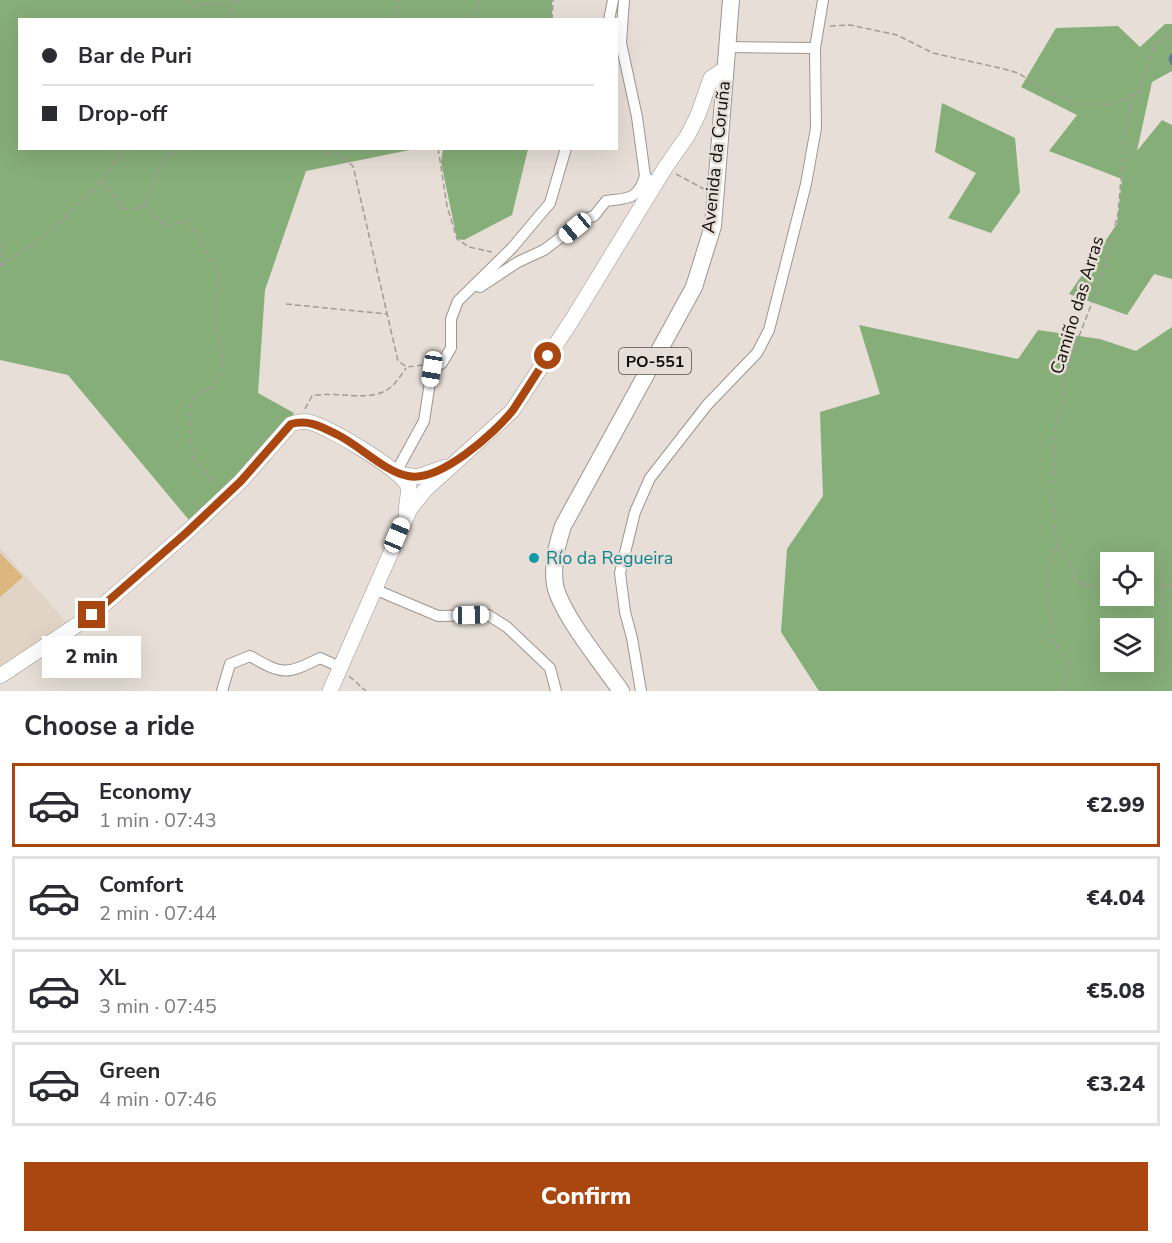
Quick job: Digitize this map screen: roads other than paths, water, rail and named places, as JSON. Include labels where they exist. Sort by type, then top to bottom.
[{"type":"main road","name":"Avenida da Coruña","points":[[621,691],[566,611],[555,586],[555,555],[562,526],[694,287],[713,226],[721,71],[727,47],[731,0]]},
{"type":"street","points":[[610,18],[614,0]]},
{"type":"street","points":[[415,487],[431,484],[512,411],[572,320],[650,180],[621,43],[624,0]]},
{"type":"street","points":[[641,691],[625,612],[620,573],[635,512],[650,478],[707,405],[757,353],[769,330],[806,184],[816,128],[815,48],[822,0]]},
{"type":"street","points":[[727,47],[815,48]]},
{"type":"street","points":[[474,285],[480,287],[518,262],[544,250],[585,219],[594,216],[606,201],[633,197],[665,168],[698,116],[706,87],[721,71]]},
{"type":"street","points":[[703,100],[720,91]]},
{"type":"street","points":[[398,473],[424,421],[432,369],[442,363],[451,348],[452,319],[458,301],[502,257],[549,203],[565,150]]},
{"type":"street","points":[[0,676],[92,615],[186,533],[226,495],[285,429],[298,422],[307,422],[337,434],[398,473],[415,487]]},
{"type":"street","points":[[330,691],[405,516],[415,487],[455,462]]},
{"type":"street","points":[[374,589],[438,616],[488,615],[507,627],[550,668],[556,691]]},
{"type":"street","points":[[222,691],[230,664],[250,656],[277,671],[295,671],[320,658],[340,667]]},
{"type":"waterway","points":[[1172,55],[1170,59],[1172,64]]},
{"type":"place","name":"Río da Regueira","points":[[534,558]]}]
